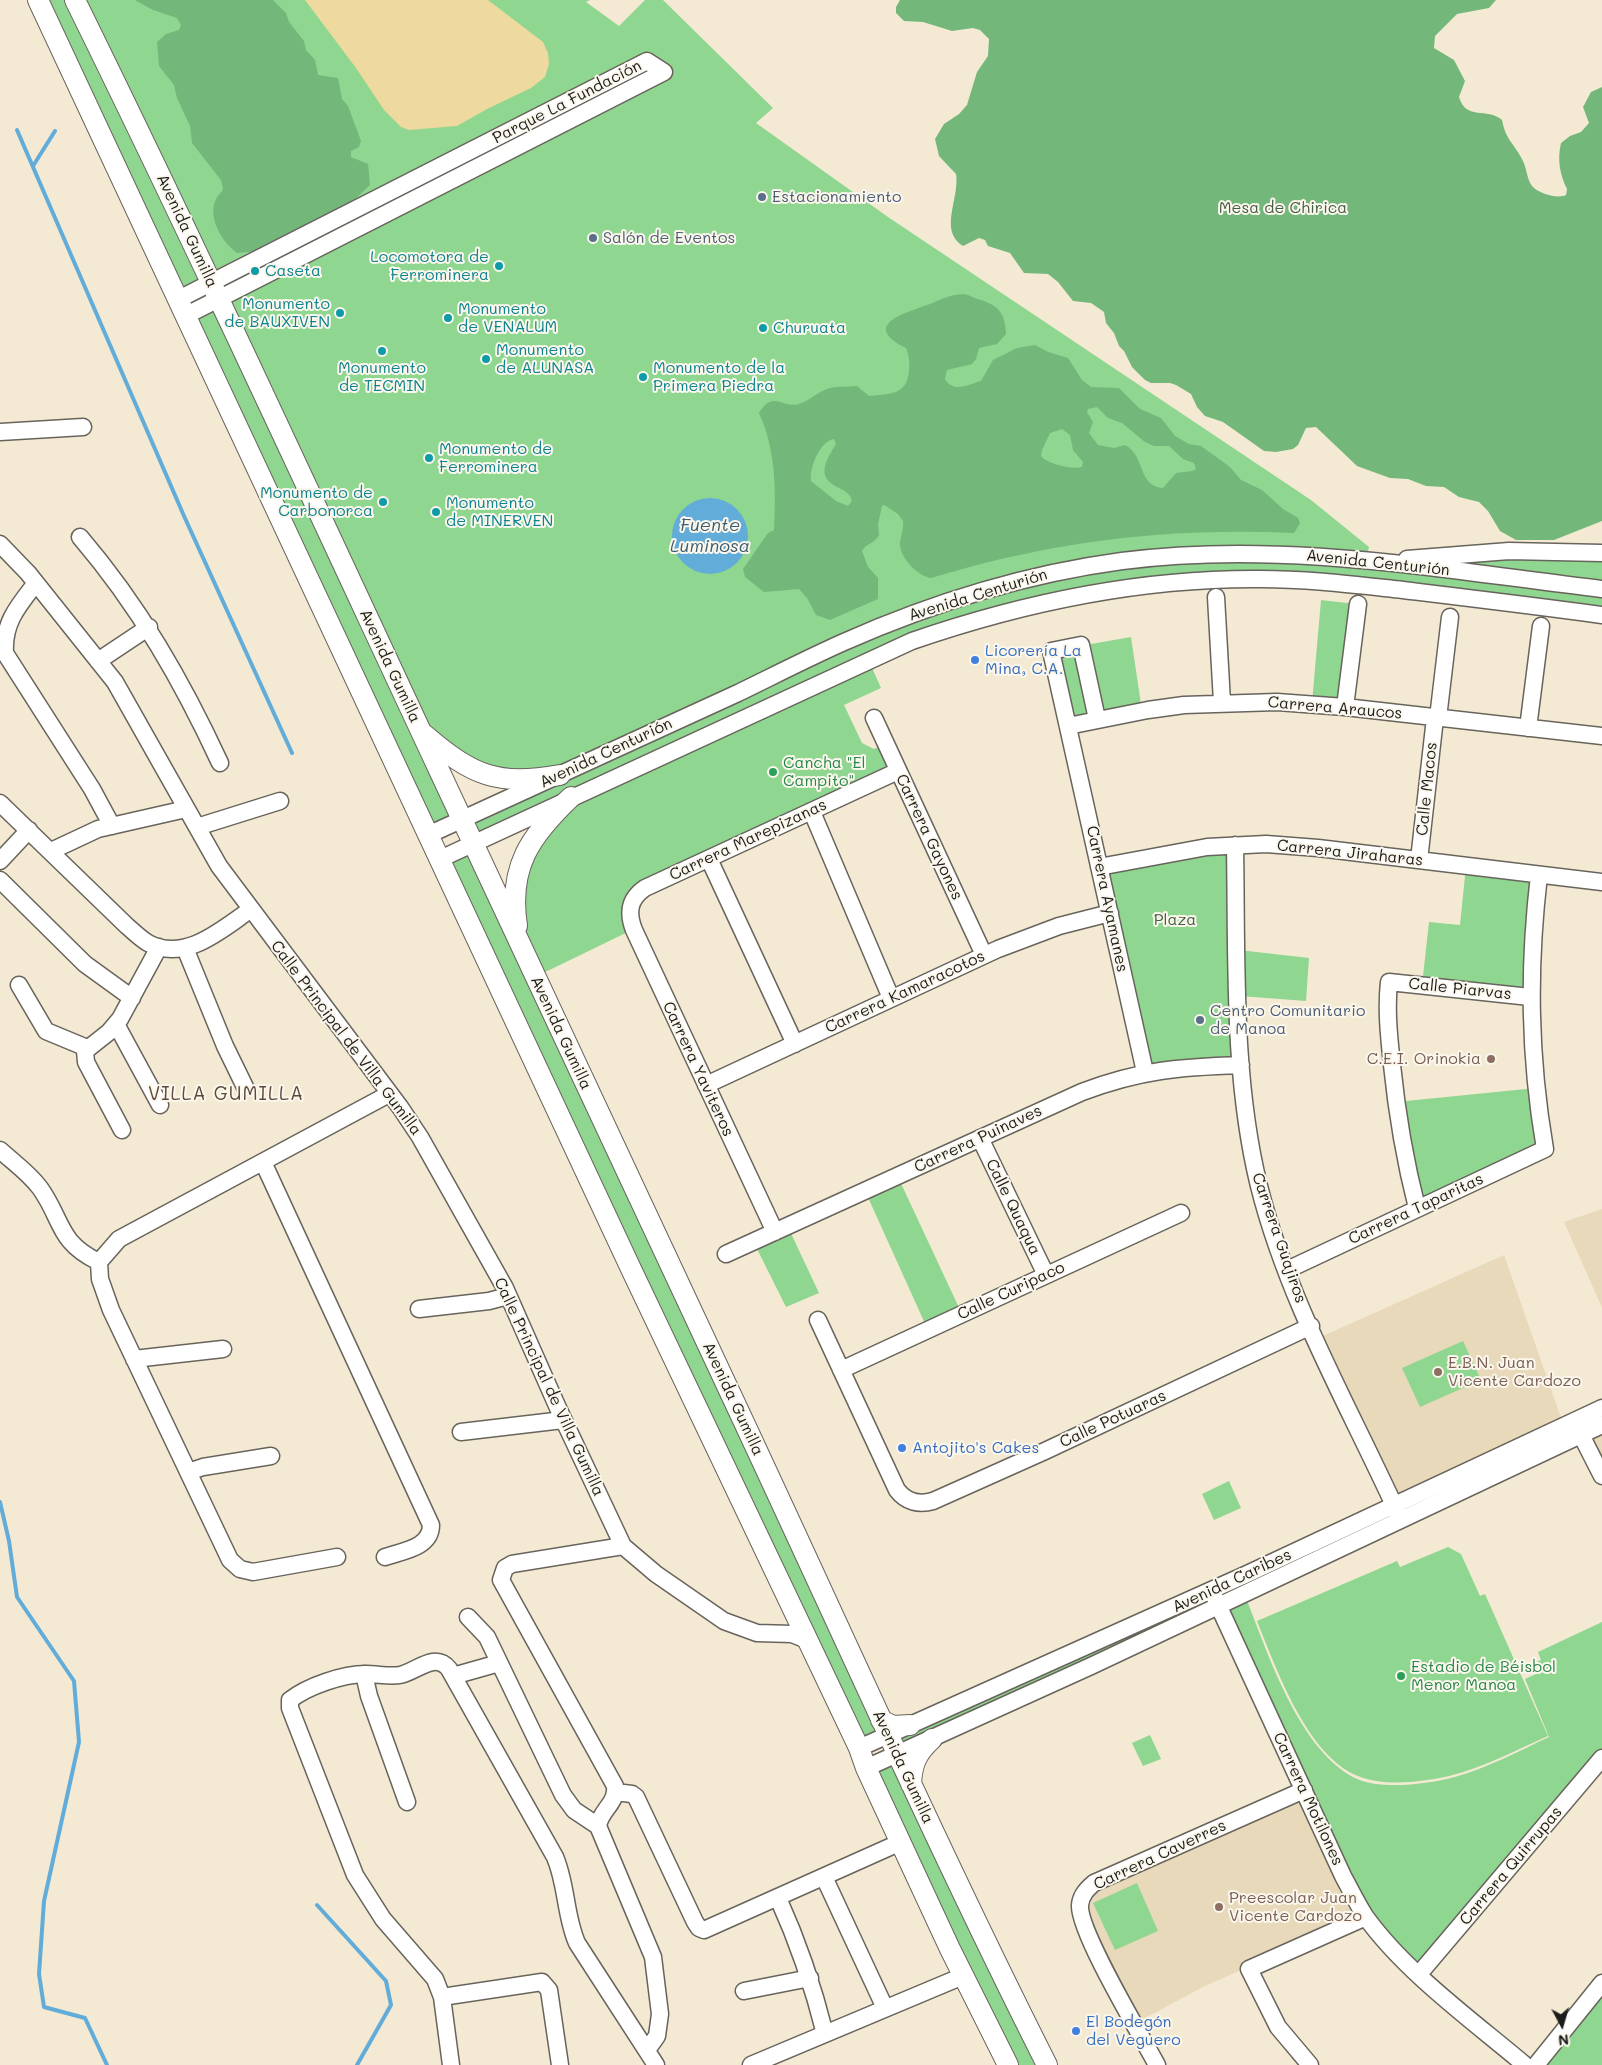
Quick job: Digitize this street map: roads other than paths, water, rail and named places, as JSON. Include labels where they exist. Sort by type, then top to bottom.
[{"type":"main road","name":"Avenida Gumilla","points":[[38,0],[428,835],[859,1748],[866,1768],[963,1976],[1008,2065]]},
{"type":"main road","name":"Avenida Gumilla","points":[[76,0],[215,291],[736,1404],[910,1784],[1012,1997],[1047,2065]]},
{"type":"main road","points":[[420,730],[461,763],[482,774],[505,779],[522,780],[560,775]]},
{"type":"main road","points":[[520,943],[515,893],[522,856],[544,823],[570,797]]},
{"type":"main road","points":[[884,1727],[910,1725]]},
{"type":"main road","points":[[910,1784],[914,1759],[918,1752],[932,1739]]},
{"type":"street","name":"Parque La Fundación","points":[[181,308],[664,72],[647,61],[215,291]]},
{"type":"street","points":[[0,432],[83,427]]},
{"type":"street","points":[[80,537],[110,571],[149,628],[185,691],[220,763]]},
{"type":"street","name":"Calle Principal de Villa Gumilla","points":[[0,544],[36,583],[115,682],[219,866],[420,1137],[508,1296],[563,1420],[624,1546],[656,1574],[724,1621],[757,1633],[792,1634],[808,1640]]},
{"type":"street","points":[[1380,562],[1454,554],[1509,551],[1602,553]]},
{"type":"street","name":"Avenida Centurión","points":[[428,835],[844,642],[909,615],[1006,583],[1036,576],[1122,561],[1178,556],[1227,553],[1294,554],[1380,562],[1602,589]]},
{"type":"street","name":"Avenida Centurión","points":[[440,859],[570,797],[912,641],[1007,611],[1099,591],[1143,585],[1224,579],[1301,580],[1602,615]]},
{"type":"street","points":[[36,583],[10,618],[3,655],[92,789],[112,826]]},
{"type":"street","points":[[1216,597],[1222,702]]},
{"type":"street","points":[[1345,707],[1358,604]]},
{"type":"street","name":"Calle Macos","points":[[1419,860],[1450,617]]},
{"type":"street","points":[[1528,728],[1541,626]]},
{"type":"street","points":[[98,661],[149,628]]},
{"type":"street","name":"Carrera Ayamanes","points":[[1097,719],[1081,645],[1051,651],[1145,1072]]},
{"type":"street","name":"Carrera Araucos","points":[[1068,726],[1148,710],[1222,702],[1276,702],[1345,707],[1602,736]]},
{"type":"street","name":"Carrera Gayones","points":[[874,718],[984,956]]},
{"type":"street","name":"Carrera Marepizanas","points":[[630,903],[636,894],[645,888],[812,812],[898,770]]},
{"type":"street","points":[[197,827],[280,801]]},
{"type":"street","points":[[0,803],[127,926],[149,943],[172,949],[185,948],[206,939],[250,910]]},
{"type":"street","points":[[51,851],[80,835],[186,809]]},
{"type":"street","points":[[812,812],[892,998]]},
{"type":"street","points":[[0,861],[28,830]]},
{"type":"street","name":"Carrera Jiraharas","points":[[1100,866],[1180,850],[1235,844],[1302,846],[1602,882]]},
{"type":"street","name":"Carrera Guajiros","points":[[1235,844],[1241,1065],[1246,1118],[1254,1163],[1287,1270],[1310,1326],[1398,1513]]},
{"type":"street","points":[[709,859],[794,1044]]},
{"type":"street","points":[[1530,997],[1539,874]]},
{"type":"street","points":[[0,880],[85,964],[132,998]]},
{"type":"street","name":"Carrera Yaviteros","points":[[630,903],[630,920],[634,930],[775,1232]]},
{"type":"street","name":"Carrera Kamaracotos","points":[[706,1085],[984,956],[1059,926],[1110,913]]},
{"type":"street","points":[[122,1130],[86,1062],[85,1054],[87,1048],[109,1032],[116,1024],[159,946]]},
{"type":"street","points":[[185,948],[224,1046],[245,1087]]},
{"type":"street","name":"Calle Piarvas","points":[[1417,1208],[1402,1144],[1394,1085],[1388,1025],[1389,982],[1530,997]]},
{"type":"street","points":[[19,986],[46,1031],[87,1048]]},
{"type":"street","name":"Carrera Taparitas","points":[[1287,1270],[1545,1149],[1534,1067],[1530,997]]},
{"type":"street","points":[[116,1024],[160,1104]]},
{"type":"street","name":"Carrera Puinaves","points":[[726,1254],[1082,1092],[1145,1072],[1184,1067],[1241,1065]]},
{"type":"street","points":[[337,1557],[253,1572],[240,1569],[230,1560],[103,1290],[99,1262],[119,1239],[388,1094]]},
{"type":"street","name":"Calle Quaqua","points":[[980,1138],[1046,1275]]},
{"type":"street","points":[[0,1150],[40,1189],[66,1238],[77,1250],[99,1262]]},
{"type":"street","points":[[263,1162],[431,1526],[430,1536],[424,1543],[385,1557]]},
{"type":"street","name":"Calle Curipaco","points":[[841,1370],[1181,1213]]},
{"type":"street","points":[[419,1309],[489,1301],[508,1296]]},
{"type":"street","points":[[818,1320],[841,1370]]},
{"type":"street","name":"Calle Potuaras","points":[[841,1370],[897,1490],[901,1496],[913,1502],[926,1503],[945,1496],[1310,1326]]},
{"type":"street","points":[[134,1359],[224,1349]]},
{"type":"street","name":"Avenida Caribes","points":[[866,1768],[898,1755],[1218,1606],[1398,1513],[1577,1428],[1602,1408]]},
{"type":"street","points":[[461,1432],[563,1420]]},
{"type":"street","name":"Avenida Caribes","points":[[1577,1428],[1602,1425]]},
{"type":"street","points":[[1577,1428],[1602,1476]]},
{"type":"street","points":[[188,1472],[203,1467],[271,1456]]},
{"type":"street","name":"Avenida Caribes","points":[[910,1725],[1211,1590],[1398,1513]]},
{"type":"street","points":[[598,1826],[602,1814],[611,1804],[615,1792],[607,1769],[596,1754],[506,1592],[501,1576],[505,1568],[512,1564],[624,1546]]},
{"type":"street","name":"Carrera Motilones","points":[[1211,1590],[1347,1882],[1366,1917],[1419,1974],[1526,2065]]},
{"type":"street","points":[[771,1633],[780,1630],[785,1624],[790,1603]]},
{"type":"street","points":[[468,1617],[487,1637],[563,1795],[574,1810],[598,1826],[642,1926],[653,1957],[660,2014],[657,2036],[647,2050]]},
{"type":"street","points":[[451,2065],[442,1997],[430,1973],[383,1919],[355,1875],[290,1708],[290,1700],[301,1693],[336,1680],[364,1674],[402,1675],[434,1661],[446,1665],[453,1676],[554,1857],[563,1880],[571,1925],[577,1943],[656,2065]]},
{"type":"street","points":[[453,1676],[499,1663]]},
{"type":"street","points":[[364,1674],[407,1802]]},
{"type":"street","points":[[859,1748],[884,1727]]},
{"type":"street","name":"Carrera Quirrupas","points":[[1419,1974],[1602,1758]]},
{"type":"street","name":"Carrera Caverres","points":[[1158,2065],[1126,2011],[1083,1923],[1080,1905],[1086,1889],[1094,1883],[1304,1790]]},
{"type":"street","points":[[615,1792],[632,1794],[636,1798],[699,1928],[709,1929],[901,1842]]},
{"type":"street","points":[[824,1877],[886,2008]]},
{"type":"street","points":[[778,1898],[797,1940],[810,1978],[824,2034]]},
{"type":"street","points":[[1310,2065],[1278,2026],[1249,1969],[1366,1917]]},
{"type":"street","points":[[751,2065],[963,1976]]},
{"type":"street","points":[[744,1990],[810,1978]]},
{"type":"street","points":[[442,1997],[542,1982],[549,1990],[560,2065]]},
{"type":"street","points":[[1536,2065],[1602,1984]]},
{"type":"water","name":"Fuente Luminosa","points":[[703,498],[717,498],[731,504],[742,515],[748,529],[745,551],[737,563],[717,574],[703,574],[689,568],[678,557],[672,543],[672,529],[678,515],[689,504]]},
{"type":"waterway","points":[[17,130],[184,516],[292,753]]},
{"type":"waterway","points":[[33,166],[55,131]]},
{"type":"waterway","points":[[0,1502],[9,1541],[17,1597],[74,1681],[79,1742],[44,1901],[39,1974],[44,2007],[85,2018],[107,2065]]},
{"type":"waterway","points":[[317,1905],[386,1981],[391,2005],[357,2065]]},
{"type":"place","name":"Estacionamiento","points":[[762,197]]},
{"type":"place","name":"Salón de Eventos","points":[[593,238]]},
{"type":"place","name":"Locomotora de Ferrominera","points":[[499,266]]},
{"type":"place","name":"Caseta","points":[[255,271]]},
{"type":"place","name":"Monumento de BAUXIVEN","points":[[340,313]]},
{"type":"place","name":"Monumento de VENALUM","points":[[448,318]]},
{"type":"place","name":"Churuata","points":[[763,328]]},
{"type":"place","name":"Monumento de TECMIN","points":[[382,351]]},
{"type":"place","name":"Monumento de ALUNASA","points":[[486,359]]},
{"type":"place","name":"Monumento de la Primera Piedra","points":[[643,377]]},
{"type":"place","name":"Monumento de Ferrominera","points":[[429,458]]},
{"type":"place","name":"Monumento de Carbonorca","points":[[383,502]]},
{"type":"place","name":"Monumento de MINERVEN","points":[[436,512]]},
{"type":"place","name":"Licorería La Mina, C.A.","points":[[975,660]]},
{"type":"place","name":"Cancha \"El Campito\"","points":[[773,772]]},
{"type":"place","name":"Centro Comunitario de Manoa","points":[[1200,1020]]},
{"type":"place","name":"C.E.I. Orinokia","points":[[1491,1059]]},
{"type":"place","name":"E.B.N. Juan Vicente Cardozo","points":[[1438,1372]]},
{"type":"place","name":"Antojito's Cakes","points":[[902,1448]]},
{"type":"place","name":"Estadio de Béisbol Menor Manoa","points":[[1401,1676]]},
{"type":"place","name":"Preescolar Juan Vicente Cardozo","points":[[1219,1907]]},
{"type":"place","name":"El Bodegón del Veguero","points":[[1076,2031]]},
{"type":"district","name":"VILLA GUMILLA","points":[[226,1094]]},
{"type":"park label","name":"Mesa de Chirica","points":[[1283,208]]},
{"type":"park label","name":"Plaza","points":[[1175,920]]}]
